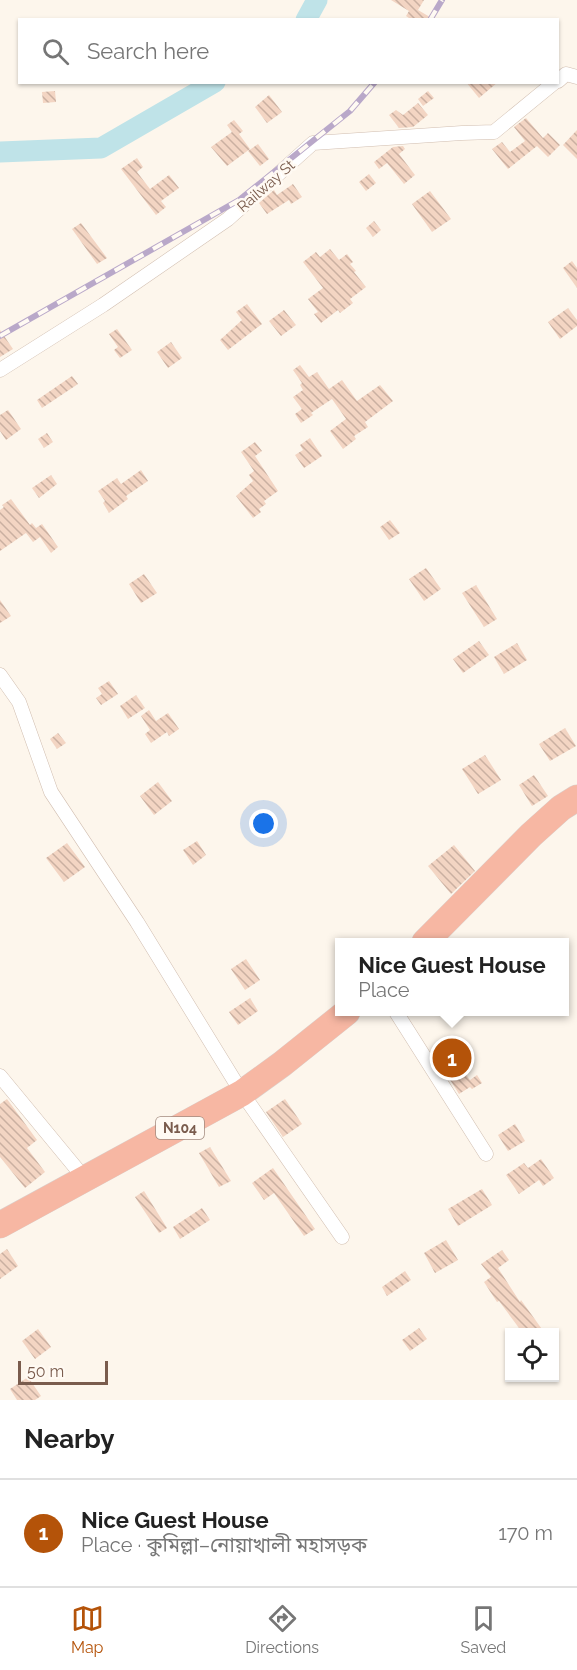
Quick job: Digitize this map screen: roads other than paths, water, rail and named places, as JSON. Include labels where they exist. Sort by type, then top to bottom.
[{"type":"highway","points":[[429,938],[531,835],[561,808],[577,798]]},
{"type":"highway","name":"N104","points":[[0,1225],[242,1093],[341,1016]]},
{"type":"street","name":"Railway St","points":[[559,80],[566,74],[577,77]]},
{"type":"street","name":"Railway St","points":[[0,370],[103,305],[228,219],[313,143],[494,132],[554,84]]},
{"type":"street","points":[[0,675],[19,702],[51,792],[137,922],[242,1093],[342,1237]]},
{"type":"street","points":[[399,1016],[486,1154]]},
{"type":"street","points":[[0,1076],[85,1179]]},
{"type":"waterway","points":[[307,18],[317,0]]},
{"type":"waterway","points":[[0,152],[101,148],[212,84]]},
{"type":"railway","points":[[431,18],[442,0]]},
{"type":"railway","points":[[0,336],[239,200],[350,111],[373,84]]},
{"type":"place","name":"Nice Guest House","points":[[452,1058]]}]
